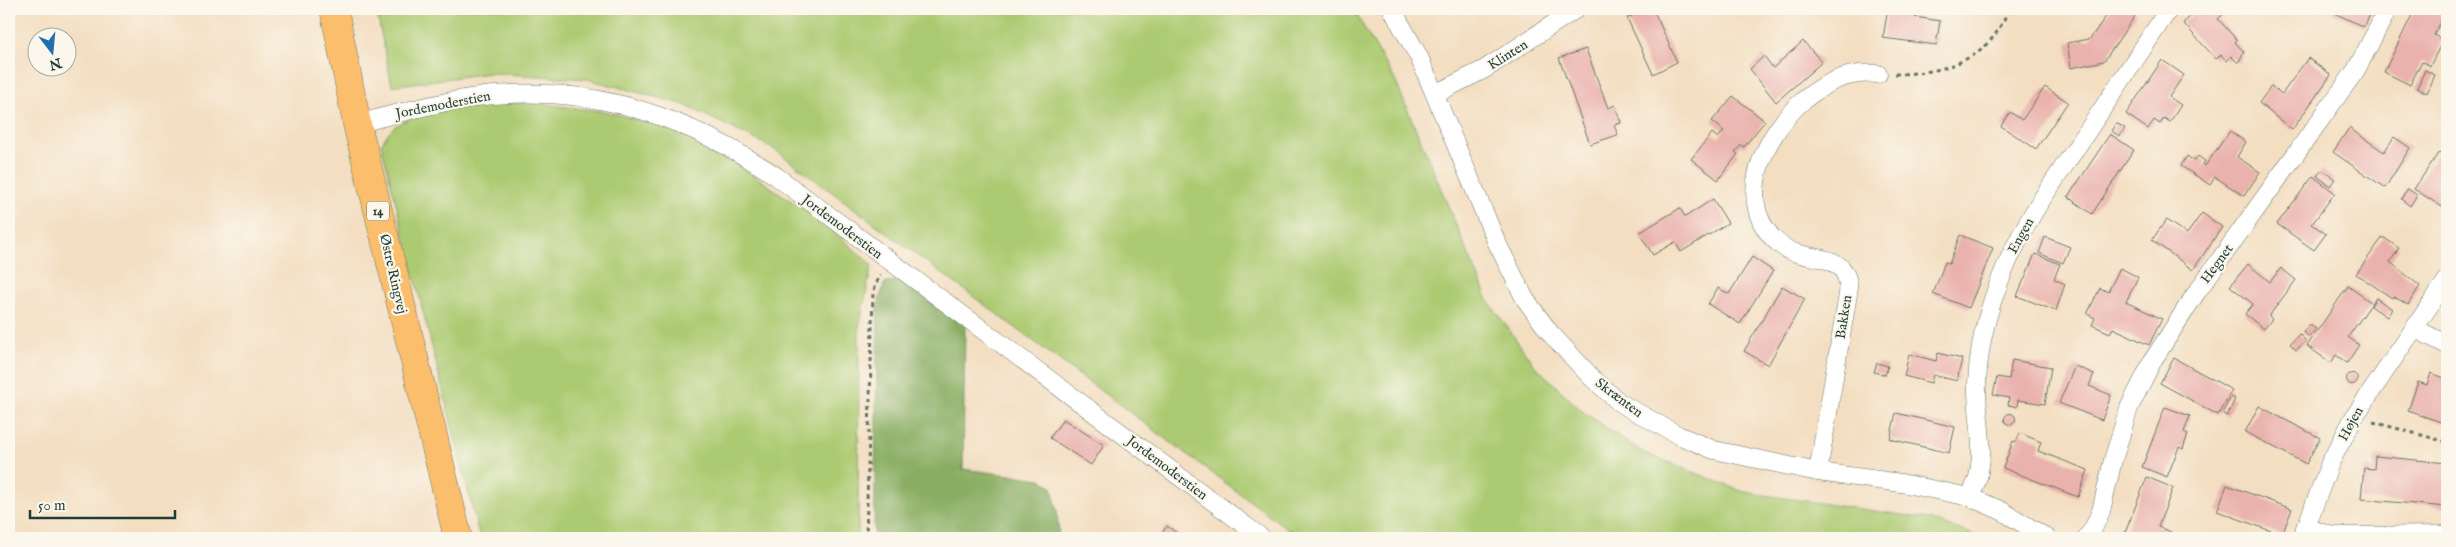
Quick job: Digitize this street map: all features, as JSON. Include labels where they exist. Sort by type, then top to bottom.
[{"type":"main road","name":"Østre Ringvej","points":[[334,9],[357,124],[458,538]]},
{"type":"street","name":"Skrænten","points":[[1392,9],[1419,57],[1497,243],[1522,292],[1551,334],[1592,378],[1620,402],[1678,435],[1714,450],[1818,472],[1901,483],[1970,497],[2002,511],[2047,538]]},
{"type":"street","name":"Klinten","points":[[1435,94],[1485,69],[1576,9]]},
{"type":"street","name":"Engen","points":[[1970,497],[1980,464],[1978,371],[1985,329],[2002,270],[2038,205],[2169,9]]},
{"type":"street","name":"Hegnet","points":[[2086,538],[2093,530],[2101,511],[2113,460],[2129,408],[2153,360],[2196,293],[2356,70],[2388,9]]},
{"type":"street","name":"Bakken","points":[[1818,472],[1848,294],[1847,279],[1844,272],[1834,264],[1797,255],[1782,246],[1769,234],[1756,211],[1755,200],[1758,169],[1769,142],[1779,127],[1814,92],[1847,74],[1862,72],[1878,74]]},
{"type":"street","name":"Jordemoderstien","points":[[357,124],[456,100],[496,95],[563,96],[595,99],[643,109],[685,124],[746,156],[1262,538]]},
{"type":"street","name":"Højen","points":[[2447,280],[2354,417],[2330,463],[2303,533],[2332,536],[2447,535]]},
{"type":"street","points":[[2414,328],[2447,346]]},
{"type":"path","points":[[1878,74],[1917,74],[1946,68],[1969,57],[1993,36],[2010,9]]},
{"type":"path","points":[[866,538],[873,293],[886,260]]},
{"type":"path","points":[[2354,417],[2447,442]]},
{"type":"green space","points":[[376,9],[1353,9],[1395,80],[1488,300],[1534,365],[1582,411],[1642,452],[1744,492],[1929,519],[1983,538],[1300,538],[771,147],[682,104],[587,79],[489,73],[392,86]]},
{"type":"green space","points":[[527,102],[607,112],[672,129],[741,167],[823,222],[872,265],[859,327],[858,538],[480,538],[381,144],[393,128],[404,121],[419,116],[477,106]]},
{"type":"green space","points":[[899,279],[965,326],[963,469],[1041,479],[1052,487],[1057,510],[1059,538],[874,538],[878,305],[884,284]]},
{"type":"building","points":[[1646,9],[1653,9],[1677,62],[1653,74],[1627,18]]},
{"type":"building","points":[[1891,9],[1916,9],[1915,17],[1940,21],[1936,45],[1883,38],[1887,14],[1890,14]]},
{"type":"building","points":[[2111,9],[2130,9],[2137,13],[2104,61],[2071,68],[2067,43],[2090,39]]},
{"type":"building","points":[[2199,9],[2229,9],[2218,19],[2237,40],[2235,42],[2244,52],[2238,63],[2231,56],[2227,61],[2221,55],[2216,59],[2183,23]]},
{"type":"building","points":[[2326,9],[2373,9],[2364,27]]},
{"type":"building","points":[[2415,9],[2436,9],[2445,13],[2434,35],[2443,40],[2430,66],[2422,61],[2410,85],[2384,72]]},
{"type":"building","points":[[1803,41],[1822,62],[1776,102],[1750,69],[1764,56],[1773,68]]},
{"type":"building","points":[[1586,49],[1608,108],[1615,105],[1621,123],[1614,125],[1618,135],[1590,144],[1559,58]]},
{"type":"building","points":[[2308,58],[2331,75],[2292,130],[2259,103],[2271,86],[2282,94]]},
{"type":"building","points":[[2162,60],[2184,75],[2169,97],[2181,105],[2170,122],[2164,118],[2160,124],[2154,120],[2148,129],[2126,114]]},
{"type":"building","points":[[2425,70],[2435,75],[2427,93],[2417,88]]},
{"type":"building","points":[[2045,87],[2068,102],[2036,149],[2001,126],[2010,112],[2022,120]]},
{"type":"building","points":[[1733,96],[1765,121],[1744,147],[1741,145],[1735,152],[1738,154],[1718,180],[1691,159],[1712,133],[1718,138],[1724,131],[1712,121]]},
{"type":"building","points":[[2116,123],[2125,128],[2120,136],[2111,131]]},
{"type":"building","points":[[2349,128],[2384,152],[2394,137],[2410,148],[2385,188],[2333,152]]},
{"type":"building","points":[[2230,131],[2246,142],[2237,157],[2260,172],[2244,196],[2215,177],[2210,185],[2181,166],[2187,156],[2194,161],[2198,156],[2205,161],[2203,164],[2205,166]]},
{"type":"building","points":[[2110,134],[2134,150],[2092,214],[2068,197]]},
{"type":"building","points":[[2439,152],[2447,157],[2447,210],[2414,189]]},
{"type":"building","points":[[2322,170],[2335,179],[2330,186],[2317,176]]},
{"type":"building","points":[[2313,176],[2335,193],[2312,224],[2326,234],[2314,250],[2277,224]]},
{"type":"building","points":[[2408,189],[2417,195],[2410,206],[2401,199]]},
{"type":"building","points":[[1713,199],[1728,223],[1681,252],[1675,242],[1653,255],[1639,233],[1680,208],[1685,217]]},
{"type":"building","points":[[2202,213],[2222,227],[2193,270],[2152,240],[2166,220],[2187,234]]},
{"type":"building","points":[[1960,235],[1993,248],[1969,308],[1933,294],[1945,262],[1949,264]]},
{"type":"building","points":[[2045,237],[2070,247],[2063,263],[2039,253]]},
{"type":"building","points":[[2383,237],[2399,248],[2390,262],[2420,286],[2408,305],[2393,296],[2392,298],[2356,274]]},
{"type":"building","points":[[2035,254],[2060,264],[2054,279],[2065,284],[2056,311],[2017,296]]},
{"type":"building","points":[[1752,257],[1773,271],[1740,324],[1708,304],[1718,288],[1729,294]]},
{"type":"building","points":[[2248,264],[2270,282],[2281,268],[2296,280],[2269,316],[2272,319],[2264,329],[2245,314],[2253,304],[2230,286]]},
{"type":"building","points":[[2120,268],[2138,277],[2126,302],[2162,319],[2149,345],[2113,328],[2110,333],[2092,325],[2095,318],[2087,314],[2100,288],[2108,292]]},
{"type":"building","points":[[1782,286],[1805,299],[1768,365],[1744,351]]},
{"type":"building","points":[[2348,286],[2372,303],[2348,337],[2359,345],[2347,363],[2336,355],[2331,363],[2307,346]]},
{"type":"building","points":[[2376,298],[2392,309],[2387,317],[2371,306]]},
{"type":"building","points":[[2309,324],[2316,329],[2309,337],[2303,332]]},
{"type":"building","points":[[2299,334],[2306,341],[2296,350],[2290,344]]},
{"type":"building","points":[[1938,353],[1962,359],[1957,381],[1933,375],[1931,383],[1904,376],[1909,354],[1936,361]]},
{"type":"building","points":[[2174,358],[2232,390],[2218,415],[2160,383]]},
{"type":"building","points":[[2012,360],[2051,367],[2045,404],[2018,400],[2017,407],[2008,405],[2009,398],[1993,395],[1997,377],[2009,379]]},
{"type":"building","points":[[1877,363],[1888,366],[1885,375],[1874,372]]},
{"type":"building","points":[[2075,366],[2094,374],[2089,386],[2111,395],[2102,420],[2059,403]]},
{"type":"building","points":[[2352,373],[2358,379],[2352,385],[2346,379]]},
{"type":"building","points":[[2431,373],[2447,379],[2447,424],[2408,411],[2418,382],[2427,385]]},
{"type":"building","points":[[2231,397],[2235,399],[2227,416],[2222,413]]},
{"type":"building","points":[[2259,406],[2320,438],[2306,464],[2245,432]]},
{"type":"building","points":[[2165,407],[2190,416],[2184,432],[2188,434],[2183,449],[2179,447],[2167,477],[2142,467]]},
{"type":"building","points":[[1896,413],[1955,427],[1949,453],[1890,439]]},
{"type":"building","points":[[2008,414],[2012,414],[2015,419],[2014,423],[2008,424],[2005,421],[2005,417]]},
{"type":"building","points":[[1063,419],[1104,445],[1091,465],[1050,438]]},
{"type":"building","points":[[2020,433],[2041,442],[2038,451],[2088,470],[2078,497],[2003,468],[2013,441],[2016,442]]},
{"type":"building","points":[[2375,456],[2447,463],[2447,507],[2361,499],[2364,468],[2374,469]]},
{"type":"building","points":[[2147,477],[2173,488],[2158,527],[2171,532],[2169,538],[2123,538]]},
{"type":"building","points":[[2227,485],[2292,509],[2282,535],[2217,511]]},
{"type":"building","points":[[1167,526],[1184,538],[1158,538]]}]
